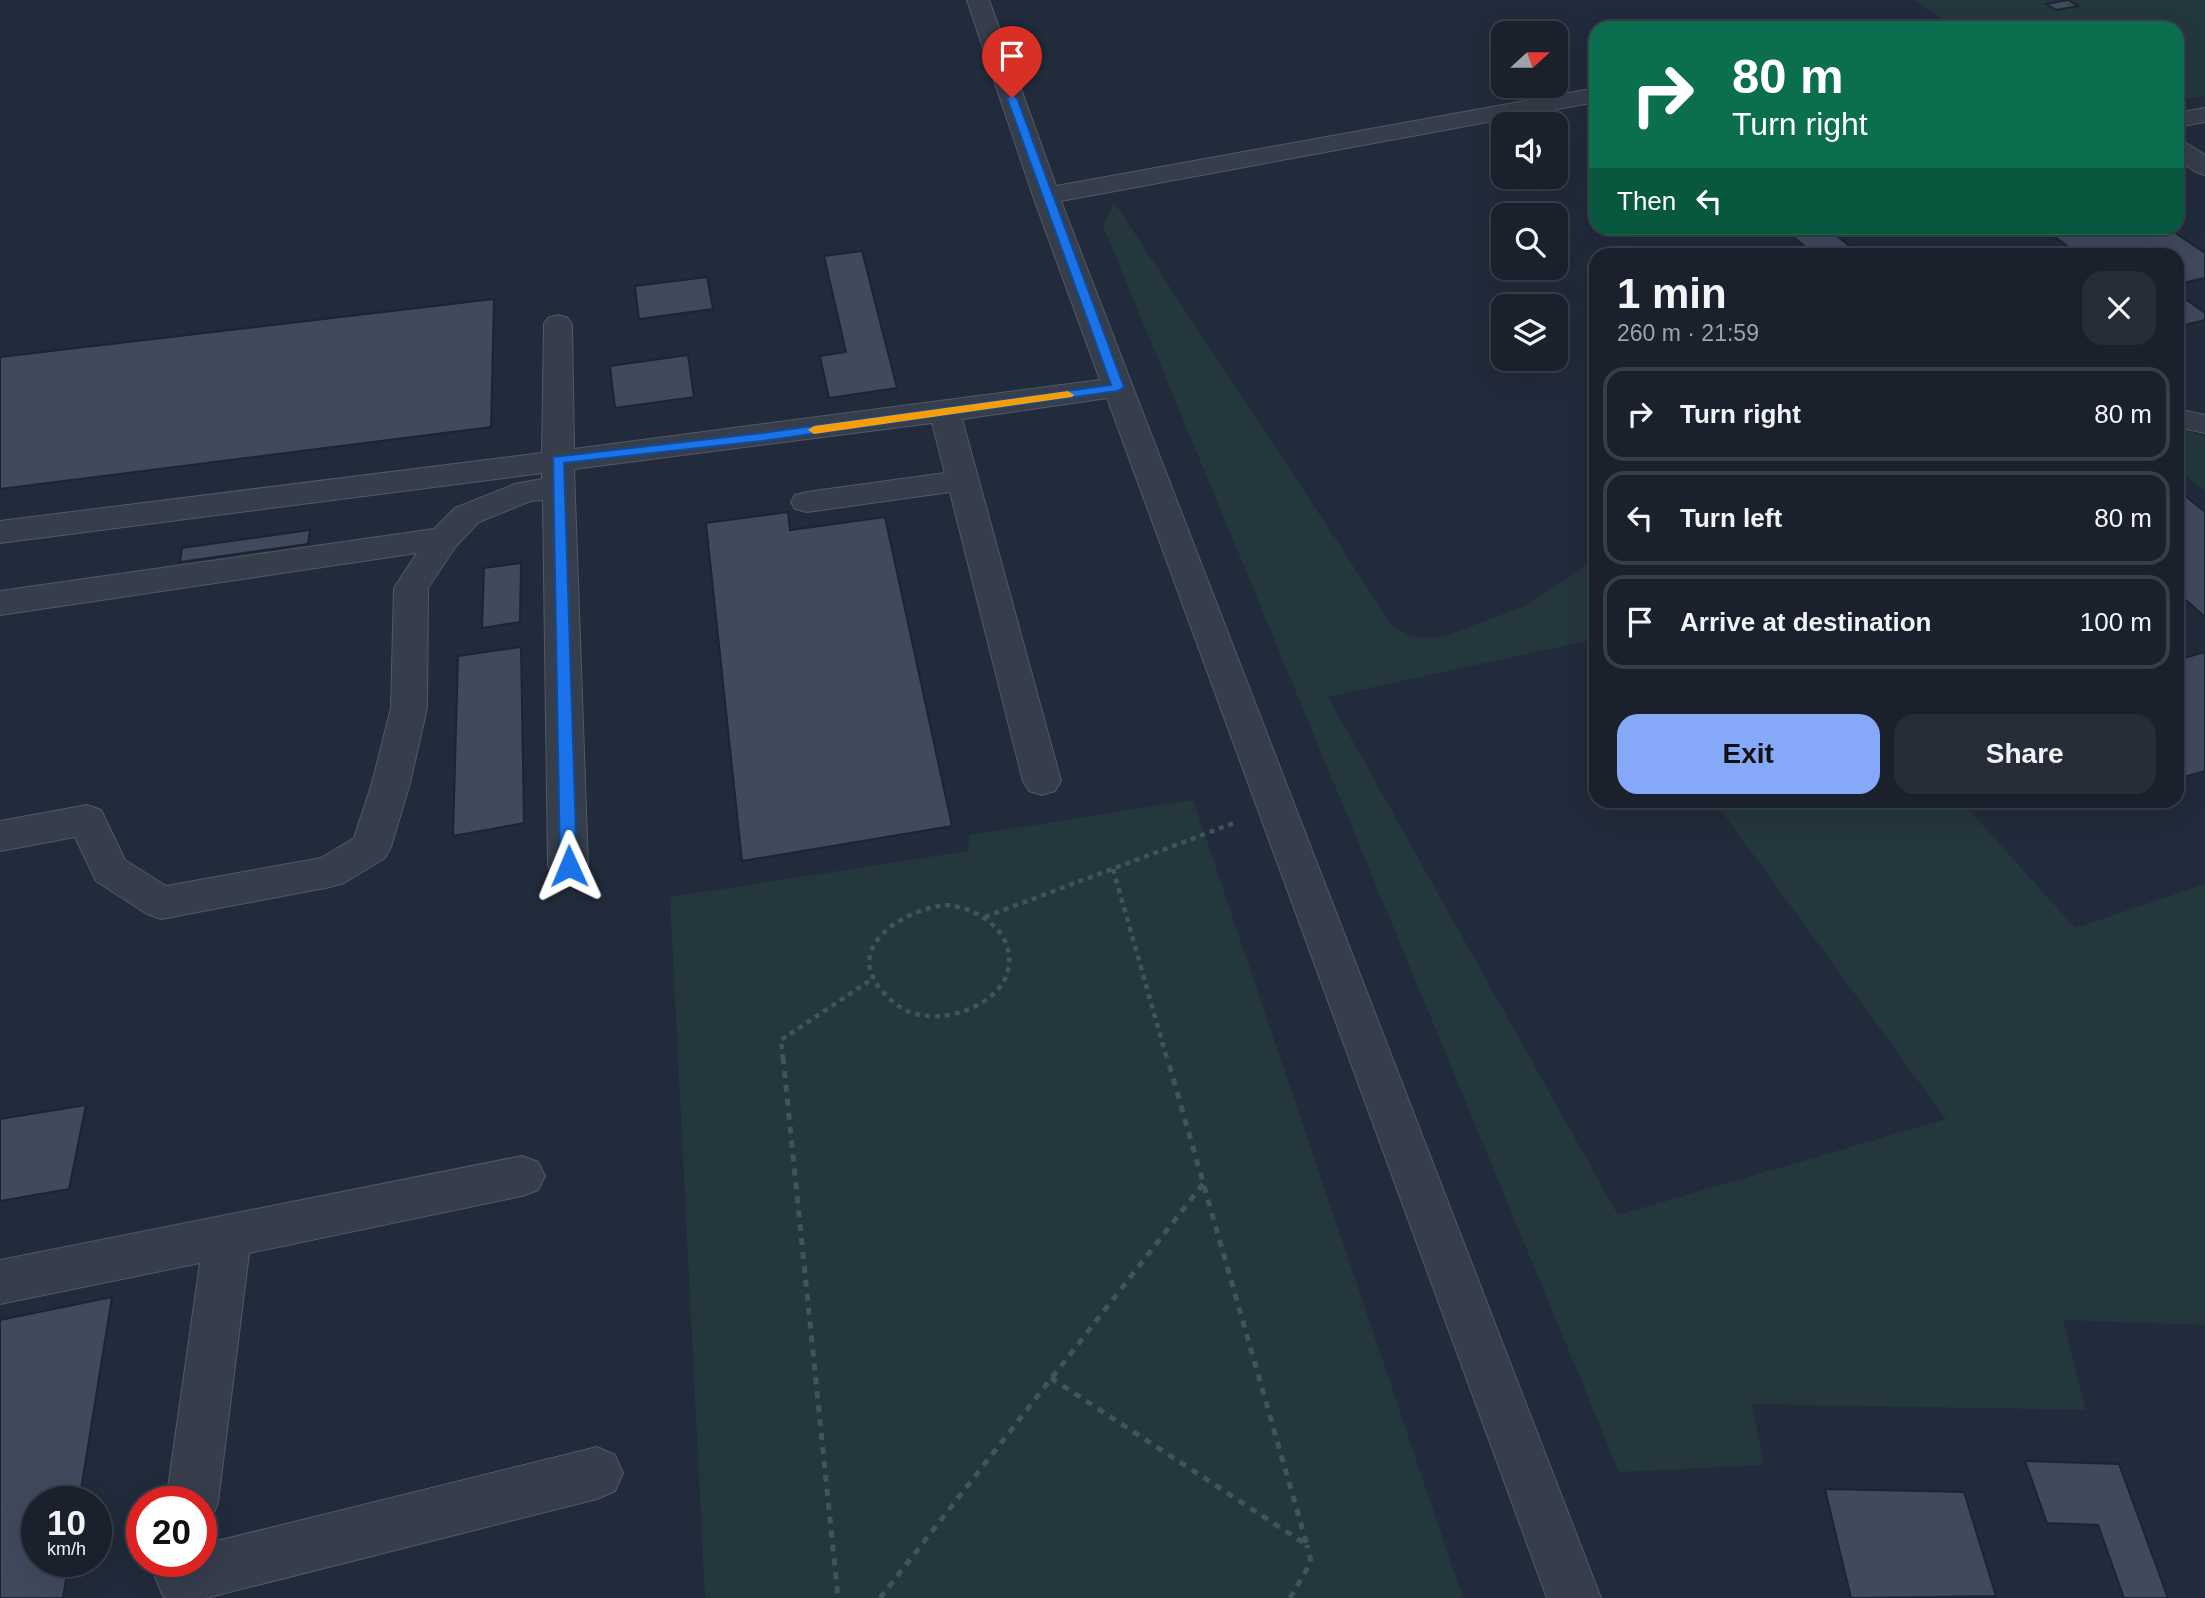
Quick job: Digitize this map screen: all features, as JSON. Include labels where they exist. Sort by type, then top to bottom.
[{"type":"lane","points":[[978,0],[1046,196],[1573,1598]]},
{"type":"lane","points":[[1046,196],[1589,96]]},
{"type":"lane","points":[[2184,119],[2205,115]]},
{"type":"lane","points":[[2184,153],[2205,167]]},
{"type":"lane","points":[[558,324],[558,474],[569,866]]},
{"type":"lane","points":[[0,532],[558,474],[1118,387]]},
{"type":"lane","points":[[945,412],[1042,781]]},
{"type":"lane","points":[[2184,420],[2205,424]]},
{"type":"lane","points":[[0,836],[87,820],[110,870],[161,903],[330,872],[371,847],[410,708],[411,588],[444,538],[467,515],[526,491],[558,474]]},
{"type":"lane","points":[[807,502],[963,480]]},
{"type":"lane","points":[[0,603],[444,538]]},
{"type":"lane","points":[[0,1282],[522,1176]]},
{"type":"lane","points":[[194,1486],[226,1236]]},
{"type":"lane","points":[[182,1579],[597,1473]]},
{"type":"path","points":[[985,917],[1275,807]]},
{"type":"path","points":[[1112,869],[1307,1545],[1311,1562],[1290,1598]]},
{"type":"path","points":[[946,905],[968,909],[985,917],[1002,933],[1009,955],[1007,972],[993,994],[980,1006],[954,1016],[933,1018],[911,1015],[885,999],[872,979],[871,955],[878,938],[890,924],[906,914],[926,907],[946,905]]},
{"type":"path","points":[[838,1598],[781,1040],[872,979]]},
{"type":"path","points":[[880,1598],[1204,1184]]},
{"type":"path","points":[[1051,1378],[1307,1545]]},
{"type":"green space","points":[[1914,0],[2205,0],[2205,96],[2184,100],[2184,21],[1942,19]]},
{"type":"green space","points":[[1114,202],[1392,625],[1412,637],[1443,637],[1527,605],[1589,564],[1589,641],[1328,697],[1618,1215],[1946,1119],[1719,808],[1967,808],[2075,928],[2205,884],[2205,1325],[2063,1320],[2086,1410],[1752,1404],[1764,1465],[1619,1472],[1103,226]]},
{"type":"green space","points":[[2184,430],[2205,437],[2205,491],[2184,474]]},
{"type":"green space","points":[[1193,800],[1463,1598],[705,1598],[670,897],[968,851],[970,835]]},
{"type":"building","points":[[2068,0],[2078,6],[2056,10],[2046,4]]},
{"type":"building","points":[[1791,235],[1836,235],[1852,248],[1807,248]]},
{"type":"building","points":[[2052,235],[2178,235],[2205,253],[2205,278],[2184,282],[2184,248],[2070,248]]},
{"type":"building","points":[[862,251],[897,388],[829,398],[820,356],[846,352],[824,256]]},
{"type":"building","points":[[707,277],[713,309],[639,319],[635,286]]},
{"type":"building","points":[[2184,298],[2205,313],[2205,320],[2184,325]]},
{"type":"building","points":[[494,299],[491,427],[0,489],[0,357]]},
{"type":"building","points":[[688,355],[694,397],[615,408],[610,366]]},
{"type":"building","points":[[2184,495],[2205,512],[2205,617],[2184,598]]},
{"type":"building","points":[[788,512],[790,530],[885,517],[952,826],[742,861],[706,523]]},
{"type":"building","points":[[310,530],[308,544],[180,562],[182,548]]},
{"type":"building","points":[[521,563],[520,622],[482,628],[484,568]]},
{"type":"building","points":[[521,647],[524,823],[453,836],[458,656]]},
{"type":"building","points":[[2205,652],[2205,771],[2184,777],[2184,658]]},
{"type":"building","points":[[86,1105],[69,1189],[0,1201],[0,1119]]},
{"type":"building","points":[[112,1297],[82,1486],[21,1486],[21,1577],[66,1577],[63,1598],[0,1598],[0,1320]]},
{"type":"building","points":[[2025,1461],[2119,1464],[2168,1598],[2124,1598],[2098,1525],[2047,1523]]},
{"type":"building","points":[[1825,1489],[1964,1492],[1996,1596],[1851,1598]]},
{"type":"slow traffic","points":[[814,430],[1068,395]]},
{"type":"route","points":[[569,866],[558,460],[762,437],[1118,387],[1012,98]]}]
